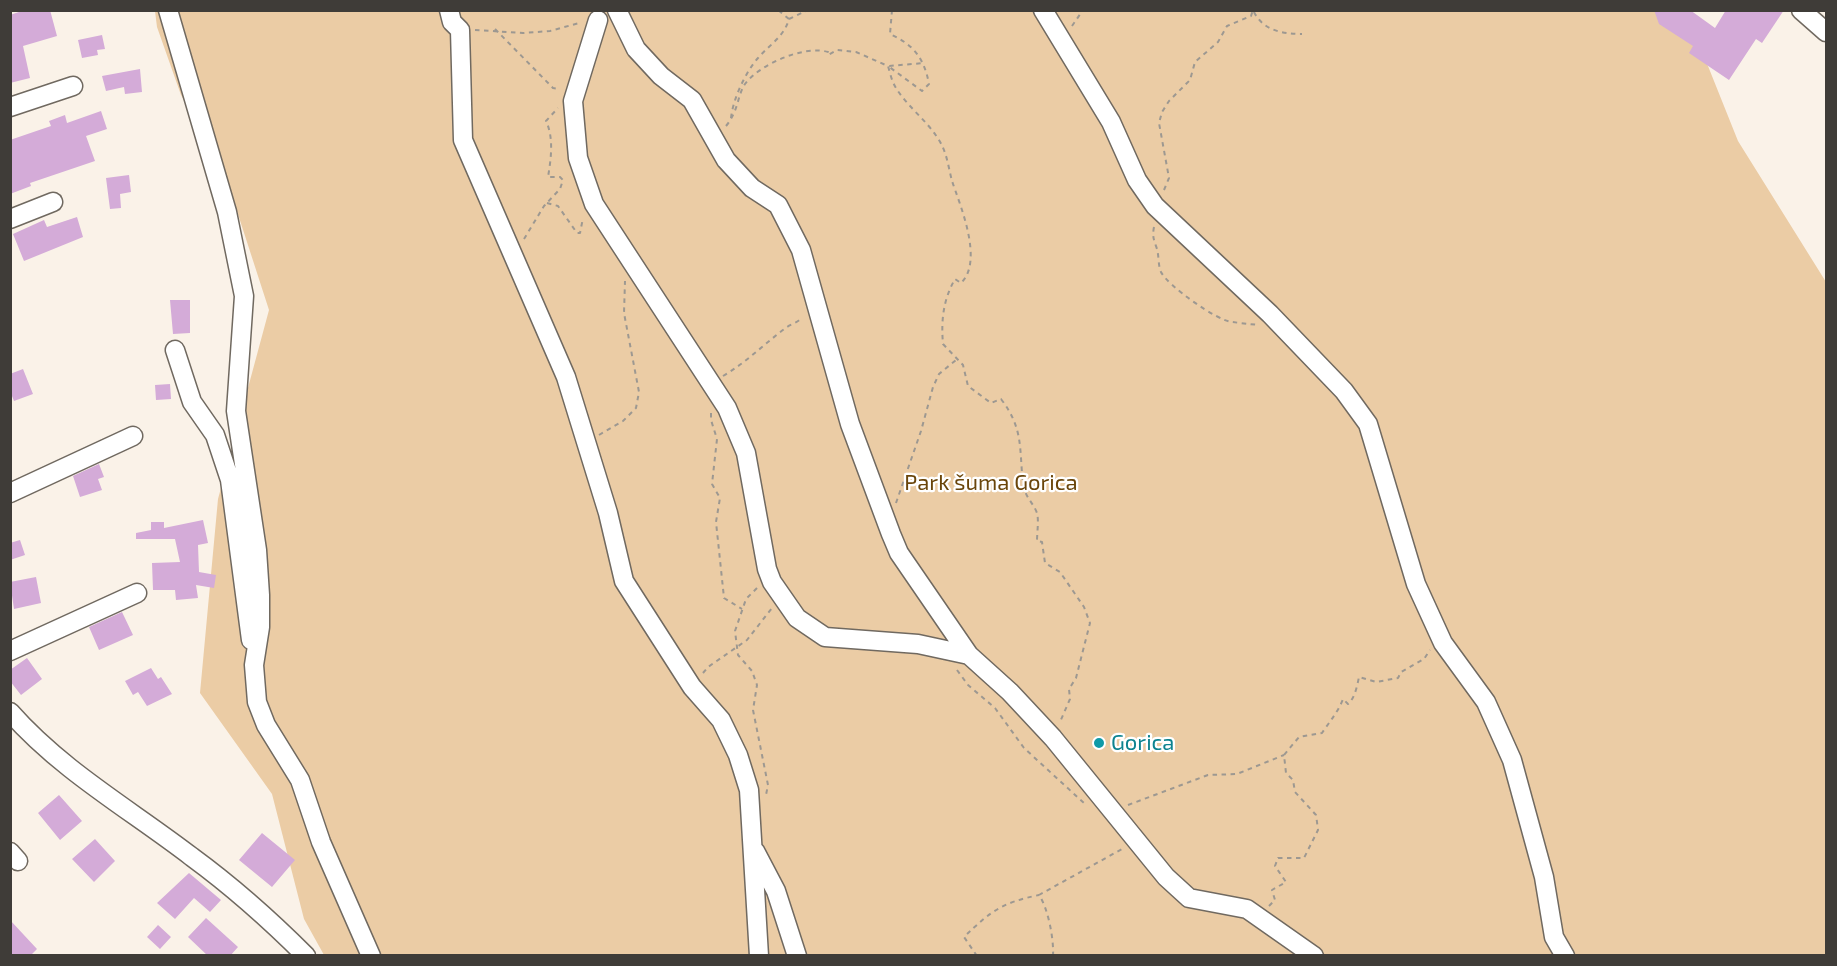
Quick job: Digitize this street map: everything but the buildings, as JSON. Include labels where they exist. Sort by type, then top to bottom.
[{"type":"street","points":[[168,10],[227,212],[244,296],[236,411],[257,550],[260,627],[255,653],[255,687],[262,718],[300,780],[321,842],[371,956]]},
{"type":"street","points":[[449,10],[452,22],[460,30],[463,140],[566,377],[608,513],[624,581],[692,687],[721,720],[738,755],[749,790],[759,956]]},
{"type":"street","points":[[617,10],[636,49],[661,76],[692,100],[726,160],[752,188],[777,205],[801,250],[850,424],[899,554],[964,654],[1010,692],[1053,738],[1166,877],[1190,898],[1247,909],[1314,956]]},
{"type":"street","points":[[1042,10],[1111,122],[1137,180],[1156,208],[1274,318],[1344,391],[1368,424],[1416,584],[1443,643],[1486,702],[1512,760],[1544,877],[1554,937],[1565,956]]},
{"type":"street","points":[[1801,10],[1827,32]]},
{"type":"street","points":[[598,20],[574,95],[578,158],[594,204],[727,408],[746,453],[767,569],[772,582],[797,618],[825,637],[918,644],[964,654]]},
{"type":"street","points":[[10,107],[73,86]]},
{"type":"street","points":[[10,219],[53,202]]},
{"type":"street","points":[[175,350],[187,391],[215,435],[230,480],[249,631],[255,653]]},
{"type":"street","points":[[10,493],[133,436]]},
{"type":"street","points":[[10,651],[136,593]]},
{"type":"street","points":[[10,712],[54,756],[191,855],[267,918],[306,956]]},
{"type":"street","points":[[752,844],[776,891],[797,956]]},
{"type":"path","points":[[778,10],[789,19]]},
{"type":"path","points":[[731,120],[737,97],[757,58],[778,40],[789,19],[808,10]]},
{"type":"path","points":[[714,139],[731,120],[748,81],[775,61],[803,51],[823,50],[828,51],[828,55],[835,54],[837,50],[856,52],[888,66],[922,91],[928,84],[925,63],[913,49],[890,33],[892,10]]},
{"type":"path","points":[[1274,318],[1260,325],[1239,321],[1231,322],[1200,306],[1172,285],[1161,273],[1157,248],[1152,239],[1156,208],[1170,178],[1159,123],[1169,101],[1190,80],[1195,62],[1218,42],[1227,26],[1251,16],[1253,10],[1259,23],[1281,34],[1302,34]]},
{"type":"path","points":[[460,30],[523,33],[550,31],[598,20]]},
{"type":"path","points":[[495,30],[553,88],[574,95]]},
{"type":"path","points":[[888,66],[925,63]]},
{"type":"path","points":[[888,66],[896,88],[945,150],[952,180],[964,209],[970,254],[968,268],[964,280],[961,283],[955,279],[950,288],[941,322],[943,344],[963,365],[968,387],[991,403],[1001,399],[1011,412],[1016,423],[1015,430],[1023,458],[1023,482],[1028,500],[1037,512],[1037,541],[1042,542],[1046,563],[1060,572],[1084,607],[1090,623],[1076,678],[1069,689],[1070,699],[1053,738]]},
{"type":"path","points":[[513,255],[547,203],[560,189],[562,180],[560,177],[548,177],[548,162],[553,146],[546,121],[563,102],[574,95]]},
{"type":"path","points":[[547,203],[558,206],[577,233],[580,233],[584,214]]},
{"type":"path","points":[[588,448],[604,430],[622,421],[636,408],[639,392],[624,313],[625,273]]},
{"type":"path","points":[[885,520],[899,498],[933,387],[939,374],[956,360]]},
{"type":"path","points":[[765,802],[768,785],[753,710],[757,685],[752,670],[738,655],[739,646],[735,632],[746,599],[763,584],[772,582]]},
{"type":"path","points":[[692,687],[708,667],[739,646],[766,618],[773,606]]},
{"type":"path","points":[[1111,811],[1208,776],[1237,774],[1284,755],[1299,737],[1322,734],[1331,718],[1337,714],[1343,699],[1348,704],[1351,702],[1359,686],[1359,677],[1376,682],[1398,678],[1401,672],[1424,659],[1426,651],[1443,643]]},
{"type":"path","points":[[964,654],[955,657],[957,671],[968,685],[995,708],[1024,748],[1057,782],[1089,808]]},
{"type":"path","points":[[1265,923],[1268,907],[1275,900],[1272,890],[1286,882],[1275,866],[1278,858],[1304,858],[1318,830],[1316,816],[1295,792],[1293,780],[1286,773],[1284,755]]},
{"type":"path","points":[[977,956],[964,937],[986,916],[1007,902],[1039,895],[1125,848],[1119,842]]},
{"type":"path","points":[[1039,895],[1046,904],[1054,944],[1053,956]]},
{"type":"green space","name":"Park šuma Gorica","points":[[155,11],[1686,11],[1738,141],[1826,282],[1826,955],[324,955],[304,919],[272,794],[200,693],[218,499],[269,310],[224,171],[181,95],[157,27]]},
{"type":"place","name":"Gorica","points":[[1099,743]]}]
